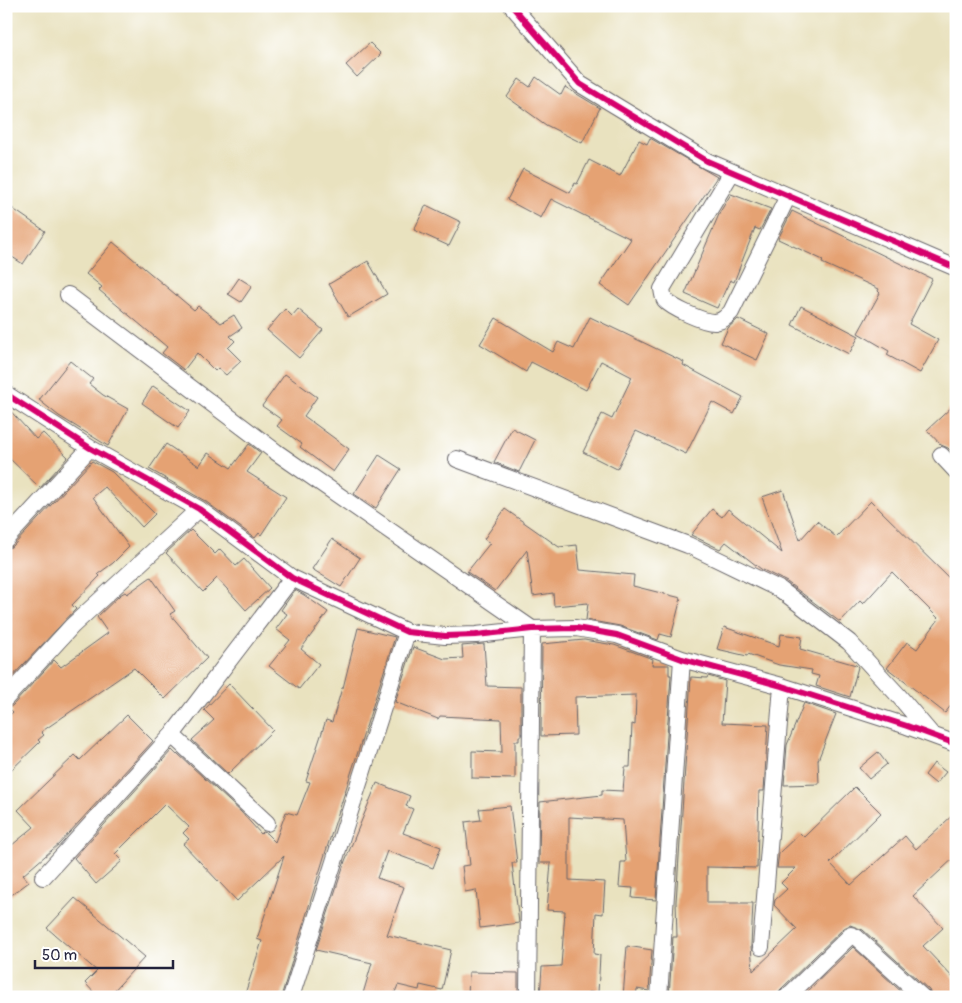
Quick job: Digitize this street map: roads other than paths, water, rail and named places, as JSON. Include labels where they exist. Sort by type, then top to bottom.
[{"type":"street","points":[[512,6],[580,84],[707,161],[956,268]]},
{"type":"street","points":[[732,172],[662,289],[664,298],[670,304],[697,318],[713,323],[722,321],[731,312],[788,196]]},
{"type":"street","points":[[68,294],[276,452],[532,629]]},
{"type":"street","points":[[6,394],[90,448],[199,509],[292,578],[407,632],[452,636],[532,629],[576,628],[618,634],[682,659],[782,686],[956,744]]},
{"type":"street","points":[[6,539],[90,448]]},
{"type":"street","points":[[941,455],[956,471]]},
{"type":"street","points":[[457,459],[688,545],[781,590],[849,642],[898,694],[932,736]]},
{"type":"street","points":[[6,698],[72,626],[199,509]]},
{"type":"street","points":[[43,877],[172,735],[292,578]]},
{"type":"street","points":[[528,997],[532,629]]},
{"type":"street","points":[[291,997],[407,632]]},
{"type":"street","points":[[659,997],[682,659]]},
{"type":"street","points":[[762,947],[782,686]]},
{"type":"street","points":[[172,735],[268,823]]},
{"type":"street","points":[[787,997],[851,935],[856,937],[922,997]]}]
